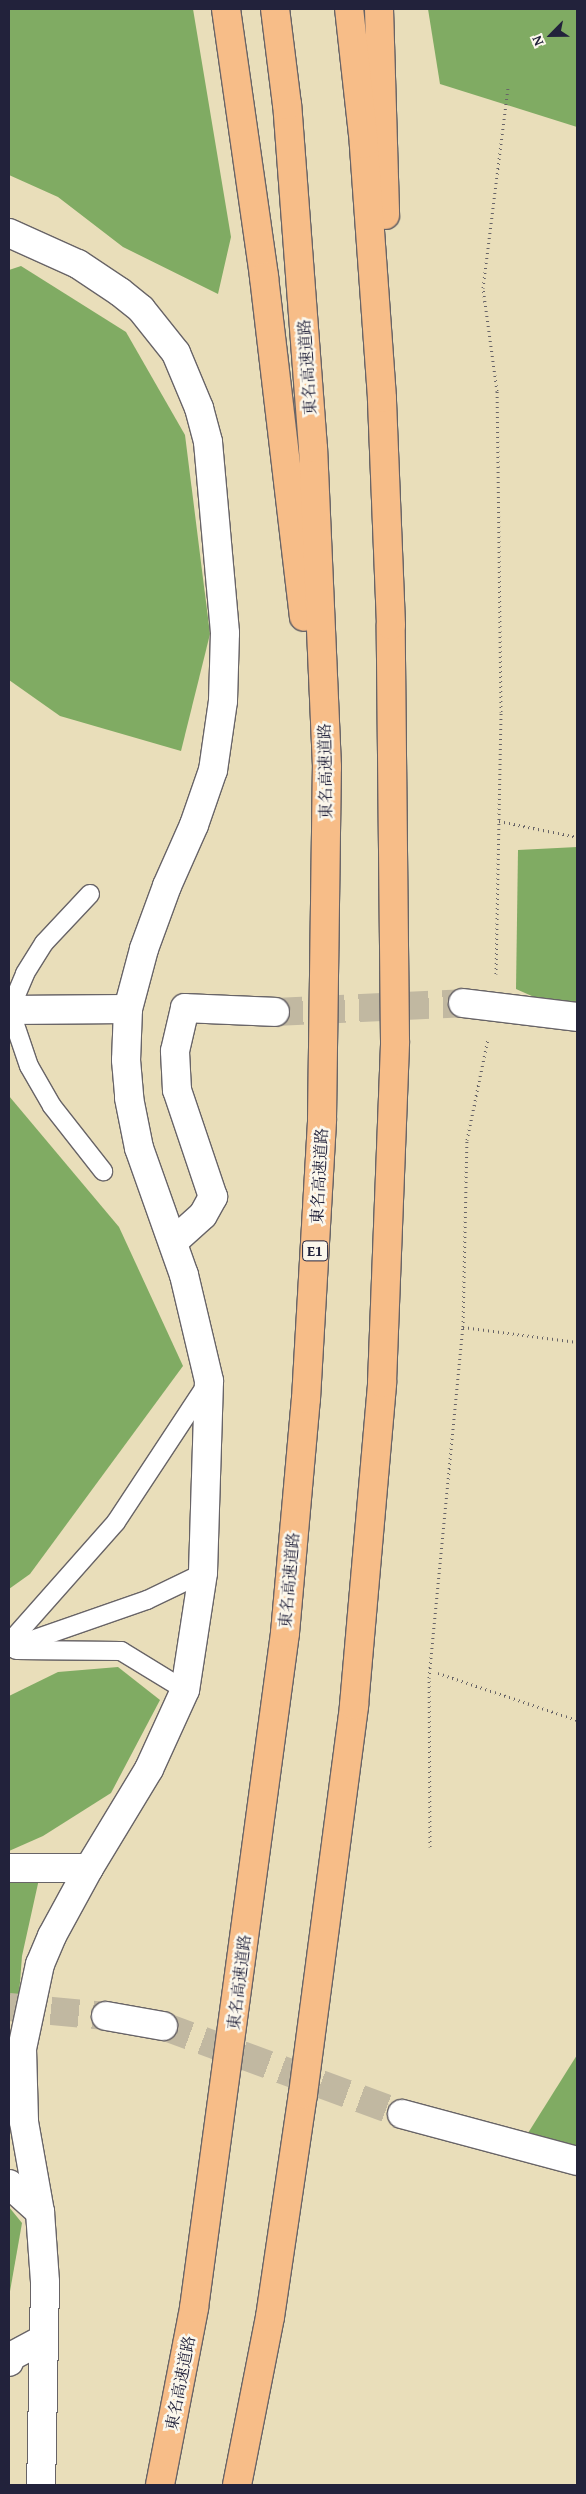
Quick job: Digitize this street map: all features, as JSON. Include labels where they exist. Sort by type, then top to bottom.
[{"type":"highway","points":[[226,9],[264,277],[301,592],[327,767]]},
{"type":"highway","name":"東名高速道路","points":[[160,2485],[194,2308],[285,1633],[306,1399],[322,1119],[327,767],[313,448],[287,105],[275,9]]},
{"type":"highway","points":[[237,2485],[270,2316],[305,2084],[354,1705],[382,1383],[395,1042],[391,624],[382,398],[364,144],[349,9]]},
{"type":"highway","points":[[379,9],[386,174],[382,398]]},
{"type":"street","points":[[9,233],[78,264],[141,309],[176,353],[199,408],[208,442],[224,633],[220,735],[213,770],[198,816],[153,921],[128,1009],[126,1060],[133,1124],[146,1172],[173,1242],[193,1307],[209,1381],[203,1573],[185,1690],[149,1769],[89,1868],[40,1964],[22,2049],[24,2122],[40,2212],[45,2282],[40,2485]]},
{"type":"street","points":[[463,1003],[577,1017]]},
{"type":"street","points":[[173,1242],[203,1215],[213,1197],[178,1090],[175,1052],[185,1008],[275,1012]]},
{"type":"street","points":[[9,1010],[128,1009]]},
{"type":"street","points":[[9,1868],[89,1868]]},
{"type":"street","points":[[106,2016],[163,2026]]},
{"type":"street","points":[[402,2114],[577,2161]]},
{"type":"street","points":[[9,2184],[40,2212]]},
{"type":"street","points":[[9,2362],[10,2357],[44,2339]]},
{"type":"lane","points":[[90,894],[44,944],[25,974],[9,1010],[34,1074],[52,1106],[103,1171]]},
{"type":"lane","points":[[9,1643],[116,1522],[209,1381]]},
{"type":"lane","points":[[9,1649],[147,1600],[203,1573]]},
{"type":"lane","points":[[9,1649],[121,1652],[185,1690]]},
{"type":"path","points":[[430,1847],[429,1678],[463,1328],[466,1140],[495,1007],[501,712],[497,391],[483,288],[508,86]]},
{"type":"path","points":[[499,821],[577,837]]},
{"type":"path","points":[[463,1328],[577,1342]]},
{"type":"path","points":[[438,1673],[577,1720]]},
{"type":"green space","points":[[9,9],[193,9],[231,237],[218,294],[123,247],[58,197],[9,175]]},
{"type":"green space","points":[[428,9],[577,9],[577,127],[440,84]]},
{"type":"green space","points":[[21,266],[126,332],[185,435],[210,634],[181,751],[60,716],[9,680],[9,270]]},
{"type":"green space","points":[[577,847],[577,1016],[516,989],[518,850]]},
{"type":"green space","points":[[9,1096],[119,1227],[183,1366],[30,1574],[9,1589]]},
{"type":"green space","points":[[118,1667],[160,1700],[111,1793],[43,1836],[9,1851],[9,1696],[58,1672]]},
{"type":"green space","points":[[9,1877],[39,1879],[22,1956],[19,1995],[9,1995]]},
{"type":"green space","points":[[577,2055],[577,2148],[523,2141]]},
{"type":"green space","points":[[9,2207],[22,2223],[9,2297]]},
{"type":"tunnel","points":[[275,1012],[463,1003]]},
{"type":"tunnel","points":[[9,2007],[106,2016]]},
{"type":"tunnel","points":[[163,2026],[402,2114]]}]
